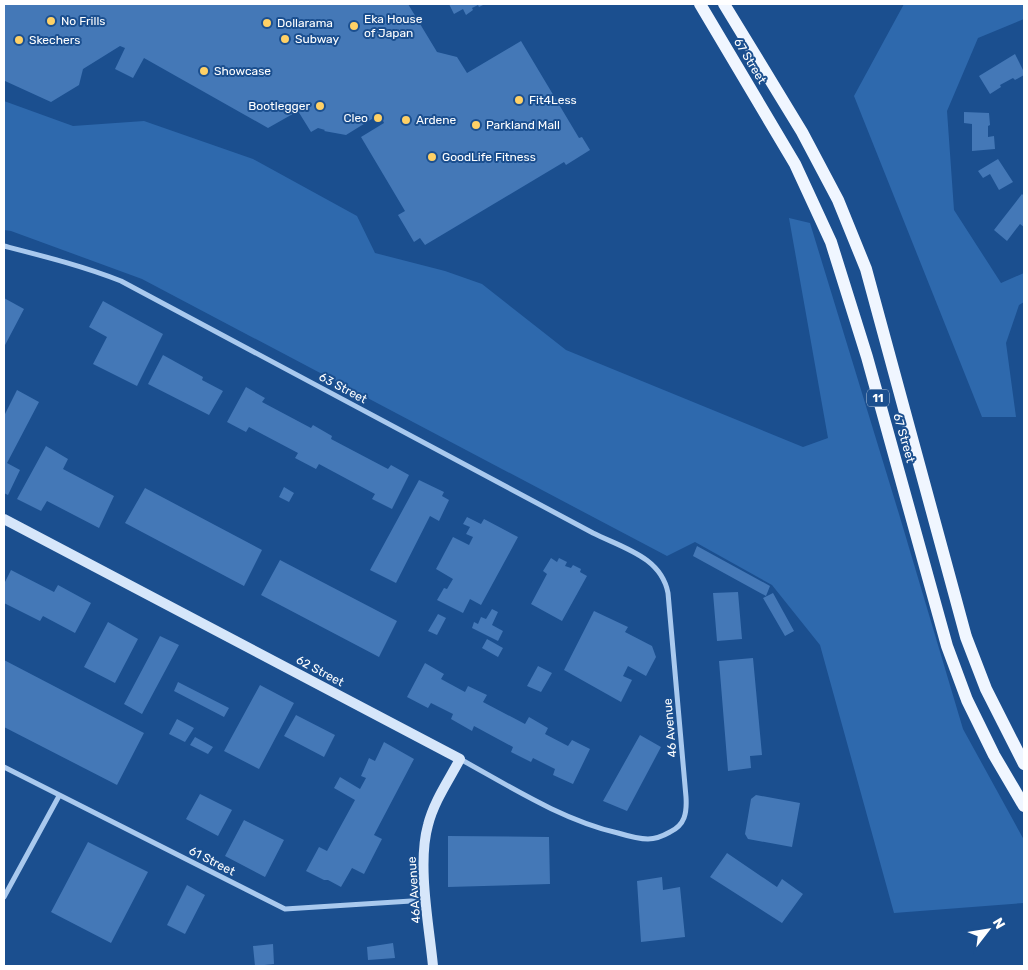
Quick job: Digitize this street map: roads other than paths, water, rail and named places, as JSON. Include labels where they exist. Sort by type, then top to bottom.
[{"type":"main road","name":"67 Street","points":[[700,4],[795,164],[831,242],[867,357],[947,646],[967,700],[994,755],[1024,806]]},
{"type":"main road","name":"67 Street","points":[[724,4],[802,132],[838,200],[866,269],[966,636],[986,689],[1024,764]]},
{"type":"street","name":"63 Street","points":[[4,246],[99,272],[144,293],[593,534],[648,560],[661,573]]},
{"type":"street","name":"62 Street","points":[[4,519],[564,815],[593,827],[628,836]]},
{"type":"street","name":"46 Avenue","points":[[628,836],[647,839],[668,833],[682,822],[686,807],[668,593],[661,573]]},
{"type":"street","name":"46A Avenue","points":[[433,966],[424,855],[428,826],[433,810],[460,759]]},
{"type":"street","name":"61 Street","points":[[4,767],[285,909],[427,900]]},
{"type":"street","points":[[4,897],[59,796]]},
{"type":"place","name":"No Frills","points":[[51,21]]},
{"type":"place","name":"Dollarama","points":[[267,23]]},
{"type":"place","name":"Eka House of Japan","points":[[354,26]]},
{"type":"place","name":"Subway","points":[[285,39]]},
{"type":"place","name":"Skechers","points":[[19,40]]},
{"type":"place","name":"Showcase","points":[[204,71]]},
{"type":"place","name":"Fit4Less","points":[[519,100]]},
{"type":"place","name":"Bootlegger","points":[[320,106]]},
{"type":"place","name":"Cleo","points":[[378,118]]},
{"type":"place","name":"Ardene","points":[[406,120]]},
{"type":"place","name":"Parkland Mall","points":[[476,125]]},
{"type":"place","name":"GoodLife Fitness","points":[[432,157]]}]
